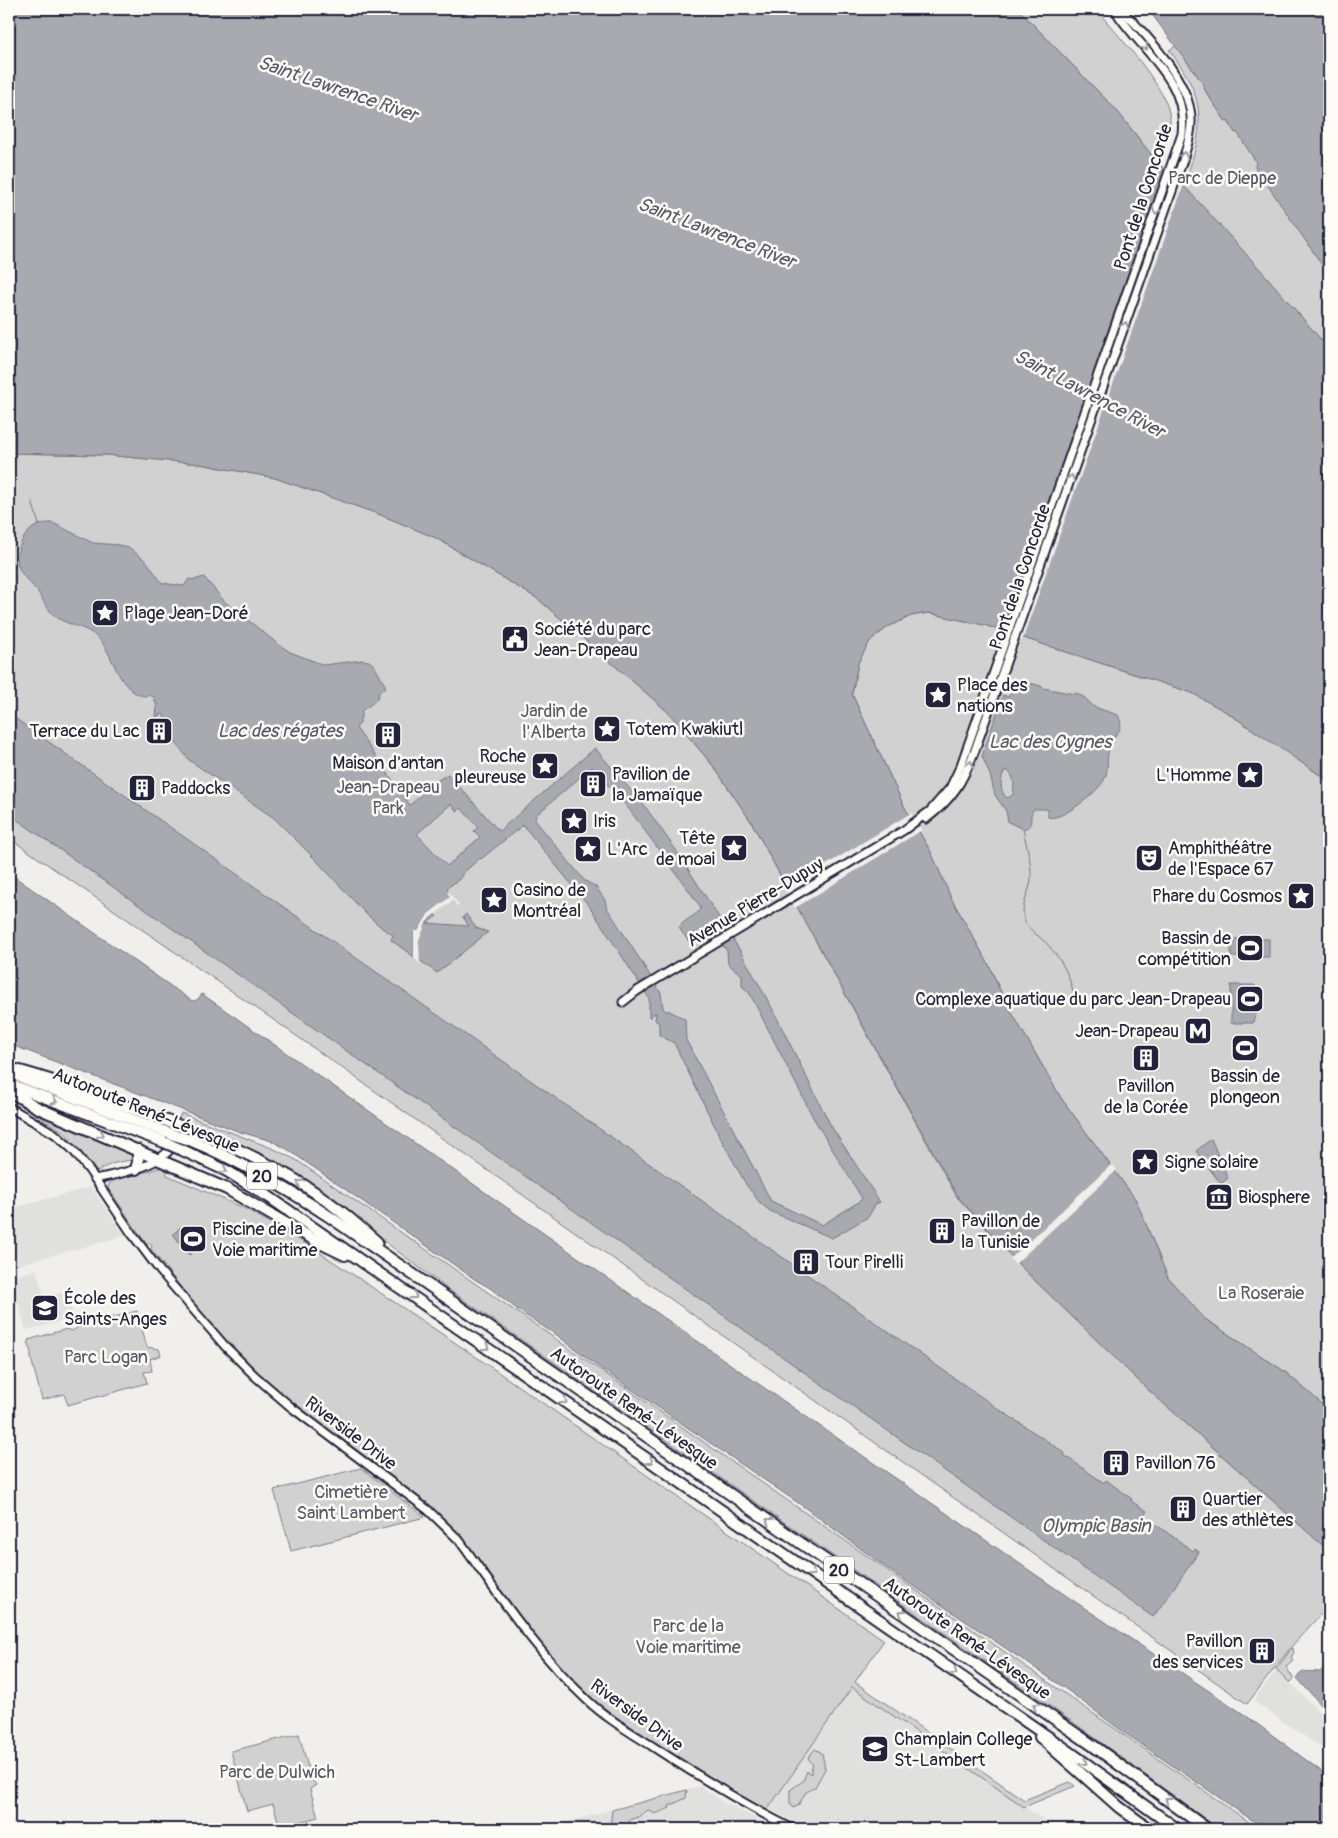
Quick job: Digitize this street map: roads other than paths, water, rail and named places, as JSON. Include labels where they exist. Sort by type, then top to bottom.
[{"type":"highway","points":[[9,1068],[45,1077],[185,1127],[239,1150],[302,1184],[340,1210],[417,1277]]},
{"type":"highway","name":"Autoroute René-Lévesque","points":[[9,1072],[186,1139],[242,1165],[304,1200],[1102,1751],[1207,1829]]},
{"type":"highway","name":"Autoroute René-Lévesque","points":[[9,1084],[164,1142],[218,1167],[253,1186],[1016,1714],[1178,1829]]},
{"type":"highway","points":[[9,1092],[38,1108],[227,1189],[318,1242],[379,1272]]},
{"type":"highway","points":[[136,1169],[138,1150]]},
{"type":"highway","points":[[1016,1714],[1066,1762],[1148,1829]]},
{"type":"highway","points":[[1119,1807],[1137,1829]]},
{"type":"street","name":"Pont de la Concorde","points":[[904,830],[937,804],[950,788],[961,765],[1182,134],[1183,111],[1177,91],[1160,66],[1115,9]]},
{"type":"street","name":"Pont de la Concorde","points":[[904,830],[926,819],[944,805],[961,784],[966,772],[1191,132],[1189,103],[1183,87],[1168,63],[1120,9]]},
{"type":"street","name":"Avenue Pierre-Dupuy","points":[[623,1002],[637,991],[904,830]]},
{"type":"street","name":"Riverside Drive","points":[[9,1107],[67,1143],[82,1159],[154,1264],[233,1355],[291,1407],[441,1521],[459,1540],[531,1638],[590,1703],[615,1722],[708,1782],[750,1808],[793,1829]]},
{"type":"street","points":[[95,1180],[136,1169],[159,1159],[176,1144],[185,1127]]},
{"type":"water","name":"Saint Lawrence River","points":[[9,9],[1018,9],[1118,112],[1157,162],[1187,189],[1329,349],[1329,781],[1228,713],[1192,693],[984,625],[928,613],[911,616],[888,627],[870,641],[858,663],[852,694],[904,806],[931,852],[951,898],[989,965],[1004,999],[1061,1098],[1136,1200],[1168,1278],[1205,1319],[1284,1371],[1329,1410],[1329,1551],[1143,1385],[1024,1270],[958,1197],[752,823],[714,767],[668,712],[538,599],[436,538],[381,515],[275,478],[200,464],[105,455],[9,453]]},
{"type":"water","points":[[1148,9],[1329,9],[1329,275],[1255,167],[1256,162],[1237,132],[1235,133],[1228,121],[1226,122],[1206,92],[1202,82]]},
{"type":"water","name":"Lac des régates","points":[[46,523],[53,523],[93,543],[119,545],[131,549],[147,562],[162,583],[184,586],[189,579],[194,580],[204,577],[225,602],[290,652],[324,665],[362,660],[369,661],[374,665],[386,687],[379,692],[375,701],[361,711],[360,723],[356,728],[410,805],[438,780],[448,774],[499,831],[595,748],[646,808],[676,850],[739,949],[771,1006],[831,1126],[880,1202],[876,1204],[868,1217],[832,1238],[770,1211],[760,1203],[747,1186],[721,1139],[674,1043],[659,1035],[659,1023],[655,1020],[656,1013],[651,1015],[651,1018],[649,1017],[649,998],[590,907],[523,825],[480,858],[462,874],[462,877],[447,888],[447,892],[451,897],[428,914],[418,931],[414,932],[414,957],[391,940],[393,935],[365,913],[274,818],[189,760],[171,736],[166,736],[172,732],[163,714],[156,717],[157,707],[154,697],[140,695],[132,691],[120,677],[108,652],[97,637],[87,630],[61,620],[51,611],[38,592],[25,578],[17,563],[18,552],[25,536],[35,527]],"holes":[[[592,767],[629,809],[700,906],[700,910],[679,928],[690,943],[714,933],[727,951],[728,964],[742,975],[742,986],[750,994],[814,1119],[862,1198],[822,1225],[771,1201],[686,1040],[685,1019],[668,1010],[667,1012],[663,1008],[661,993],[606,906],[605,900],[596,887],[584,880],[535,820],[536,815]],[[451,804],[457,811],[461,808],[478,827],[474,831],[480,837],[447,866],[417,834]]]},
{"type":"water","name":"Lac des Cygnes","points":[[1030,683],[1043,688],[1077,693],[1094,707],[1118,715],[1121,724],[1109,747],[1106,775],[1095,792],[1070,811],[1054,817],[1048,817],[1046,809],[1034,809],[1029,826],[1023,829],[1008,822],[1006,811],[995,795],[990,775],[982,756],[1003,695],[1008,697],[1012,692]],"holes":[[[1005,770],[1013,777],[1014,788],[1013,795],[1007,798],[1004,795],[1001,781]]]},
{"type":"water","name":"Olympic Basin","points":[[9,714],[997,1408],[1065,1453],[1064,1455],[1104,1483],[1106,1480],[1132,1499],[1131,1501],[1147,1511],[1144,1516],[1193,1551],[1195,1549],[1199,1552],[1153,1617],[9,814]]},
{"type":"water","points":[[9,873],[192,1001],[197,1000],[202,994],[763,1387],[1071,1599],[1245,1715],[1329,1777],[1329,1829],[1265,1829],[1122,1731],[1063,1687],[887,1568],[804,1507],[596,1365],[490,1288],[287,1149],[272,1141],[240,1132],[9,1044]]},
{"type":"water","points":[[435,914],[437,916],[427,923],[469,926],[463,917],[466,914],[476,928],[488,932],[437,973],[419,960],[418,954],[419,941],[423,929],[430,918]]},
{"type":"water","name":"Bassin de compétition","points":[[1231,939],[1269,939],[1269,957],[1231,957]]},
{"type":"water","points":[[1231,985],[1254,985],[1263,993],[1263,1001],[1253,1023],[1231,1023]]},
{"type":"water","name":"Bassin de plongeon","points":[[1236,1039],[1255,1039],[1254,1058],[1236,1058]]},
{"type":"water","points":[[1211,1139],[1228,1178],[1221,1184],[1196,1151]]},
{"type":"water","points":[[181,1227],[187,1234],[193,1230],[204,1243],[189,1255],[173,1234]]},
{"type":"water","points":[[1329,1663],[1329,1709],[1322,1706],[1297,1678],[1304,1672],[1320,1672]]},
{"type":"waterway","points":[[32,501],[39,525]]},
{"type":"waterway","points":[[1023,829],[1031,873],[1023,910],[1024,920],[1028,927],[1045,942],[1061,962],[1068,975],[1074,996]]},
{"type":"place","name":"Plage Jean-Doré","points":[[105,613]]},
{"type":"place","name":"Société du parc Jean-Drapeau","points":[[515,639]]},
{"type":"place","name":"Place des nations","points":[[938,695]]},
{"type":"place","name":"Totem Kwakiutl","points":[[607,729]]},
{"type":"place","name":"Terrace du Lac","points":[[159,731]]},
{"type":"place","name":"Maison d'antan","points":[[388,735]]},
{"type":"place","name":"Roche pleureuse","points":[[545,766]]},
{"type":"place","name":"L'Homme","points":[[1250,775]]},
{"type":"place","name":"Pavilion de la Jamaïque","points":[[593,784]]},
{"type":"place","name":"Paddocks","points":[[142,788]]},
{"type":"place","name":"Iris","points":[[574,821]]},
{"type":"place","name":"Tête de moai","points":[[734,848]]},
{"type":"place","name":"L'Arc","points":[[588,849]]},
{"type":"place","name":"Amphithéâtre de l'Espace 67","points":[[1149,858]]},
{"type":"place","name":"Phare du Cosmos","points":[[1301,896]]},
{"type":"place","name":"Casino de Montréal","points":[[494,900]]},
{"type":"place","name":"Bassin de compétition","points":[[1250,948]]},
{"type":"place","name":"Complexe aquatique du parc Jean-Drapeau","points":[[1250,999]]},
{"type":"place","name":"Jean-Drapeau","points":[[1198,1031]]},
{"type":"place","name":"Bassin de plongeon","points":[[1245,1048]]},
{"type":"place","name":"Pavillon de la Corée","points":[[1146,1058]]},
{"type":"place","name":"Signe solaire","points":[[1145,1162]]},
{"type":"place","name":"Biosphere","points":[[1219,1197]]},
{"type":"place","name":"Pavillon de la Tunisie","points":[[942,1231]]},
{"type":"place","name":"Piscine de la Voie maritime","points":[[193,1239]]},
{"type":"place","name":"Tour Pirelli","points":[[806,1262]]},
{"type":"place","name":"École des Saints-Anges","points":[[45,1308]]},
{"type":"place","name":"Pavillon 76","points":[[1116,1463]]},
{"type":"place","name":"Quartier des athlètes","points":[[1183,1509]]},
{"type":"place","name":"Pavillon des services","points":[[1262,1651]]},
{"type":"place","name":"Champlain College St-Lambert","points":[[875,1749]]},
{"type":"park label","name":"Parc de Dieppe","points":[[1222,178]]},
{"type":"park label","name":"Jardin de l'Alberta","points":[[554,721]]},
{"type":"park label","name":"Jean-Drapeau Park","points":[[388,798]]},
{"type":"park label","name":"La Roseraie","points":[[1261,1293]]},
{"type":"park label","name":"Parc Logan","points":[[106,1357]]},
{"type":"park label","name":"Cimetière Saint Lambert","points":[[351,1502]]},
{"type":"park label","name":"Parc de la Voie maritime","points":[[688,1636]]},
{"type":"park label","name":"Parc de Dulwich","points":[[277,1772]]}]
